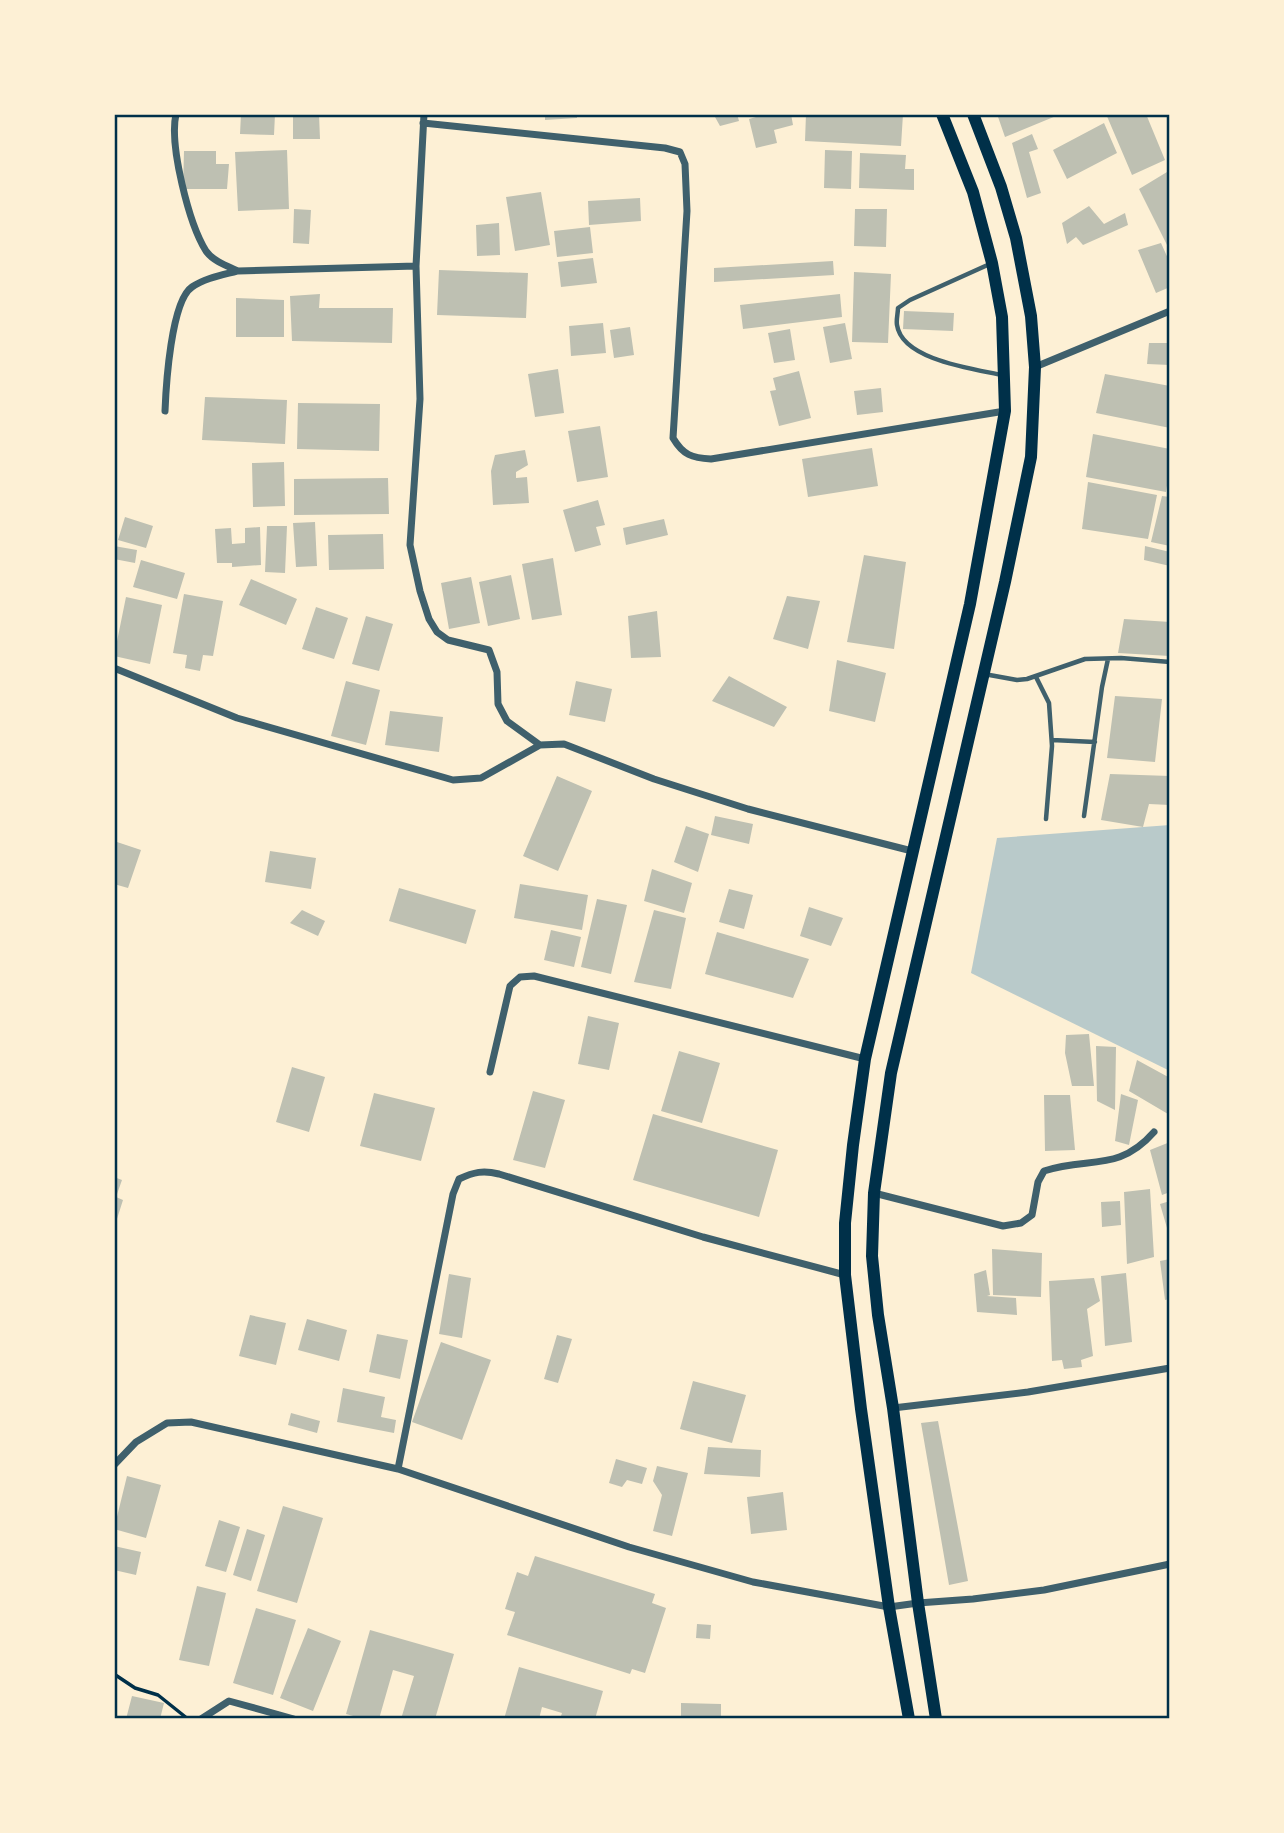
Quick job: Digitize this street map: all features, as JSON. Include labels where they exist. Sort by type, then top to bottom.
[{"type":"main road","points":[[909,1719],[889,1608],[845,1275],[845,1223],[865,1059],[970,604],[1005,411],[1002,317],[992,262],[973,192],[942,114]]},
{"type":"main road","points":[[936,1719],[918,1603],[894,1408],[878,1315],[872,1256],[874,1193],[891,1073],[984,674],[1031,457],[1035,367],[1031,316],[1016,238],[1001,187],[973,114]]},
{"type":"street","points":[[176,114],[174,124],[177,160],[193,223],[207,252],[218,262],[238,271]]},
{"type":"street","points":[[424,114],[416,266],[420,399],[411,545],[429,619],[437,632],[448,640],[489,650],[497,672],[498,704],[508,721],[540,745]]},
{"type":"street","points":[[423,123],[665,148],[680,152],[685,164],[687,211],[673,438],[681,452],[696,458],[710,459],[1005,411]]},
{"type":"street","points":[[165,411],[174,326],[184,294],[192,287],[238,271],[416,266]]},
{"type":"street","points":[[1035,367],[1170,311]]},
{"type":"street","points":[[114,668],[237,718],[453,780],[481,778],[540,745],[564,744],[654,779],[748,809],[912,851]]},
{"type":"street","points":[[491,1072],[510,986],[520,977],[534,976],[865,1059]]},
{"type":"street","points":[[874,1193],[1003,1226],[1021,1223],[1032,1215],[1038,1182],[1044,1171],[1057,1167],[1100,1164],[1120,1158],[1142,1146],[1154,1132]]},
{"type":"street","points":[[398,1469],[453,1194],[460,1179],[471,1174],[483,1170],[499,1174],[703,1237],[845,1275]]},
{"type":"street","points":[[894,1408],[1069,1386],[1170,1368]]},
{"type":"street","points":[[114,1465],[136,1442],[167,1423],[191,1422],[398,1469],[654,1554],[753,1582],[889,1608],[1044,1590],[1170,1564]]},
{"type":"street","points":[[201,1719],[229,1701],[294,1719]]},
{"type":"lane","points":[[992,262],[910,300],[898,308],[897,324],[902,338],[921,352],[950,364],[1005,376]]},
{"type":"lane","points":[[984,674],[1017,680],[1036,677],[1085,659],[1170,662]]},
{"type":"lane","points":[[1084,817],[1108,659]]},
{"type":"lane","points":[[1036,677],[1049,703],[1052,740],[1046,819]]},
{"type":"lane","points":[[1052,740],[1094,741]]},
{"type":"path","points":[[114,1674],[135,1688],[158,1695],[188,1719]]},
{"type":"shaded area","points":[[1170,825],[1170,1071],[971,973],[997,838]]},
{"type":"building","points":[[241,114],[275,114],[274,135],[240,134]]},
{"type":"building","points":[[293,114],[319,114],[320,139],[293,139]]},
{"type":"building","points":[[545,114],[577,114],[577,118],[545,120]]},
{"type":"building","points":[[737,114],[739,121],[720,126],[715,117]]},
{"type":"building","points":[[757,114],[791,114],[793,125],[774,130],[777,143],[756,148],[749,119]]},
{"type":"building","points":[[806,114],[903,114],[901,146],[805,141]]},
{"type":"building","points":[[997,114],[1055,114],[1056,116],[1005,137]]},
{"type":"building","points":[[1106,114],[1146,114],[1165,160],[1132,175]]},
{"type":"building","points":[[1104,123],[1117,153],[1067,179],[1053,150]]},
{"type":"building","points":[[1032,134],[1038,149],[1029,152],[1041,193],[1027,198],[1012,143]]},
{"type":"building","points":[[287,150],[289,209],[238,211],[235,152]]},
{"type":"building","points":[[825,150],[852,151],[851,189],[824,188]]},
{"type":"building","points":[[184,151],[216,151],[216,164],[229,164],[227,189],[183,189]]},
{"type":"building","points":[[860,153],[906,155],[905,169],[914,169],[914,190],[859,188]]},
{"type":"building","points":[[1167,172],[1170,179],[1170,251],[1139,189]]},
{"type":"building","points":[[541,192],[550,245],[515,251],[506,197]]},
{"type":"building","points":[[640,198],[641,221],[589,225],[588,201]]},
{"type":"building","points":[[1089,206],[1104,224],[1125,213],[1128,225],[1083,245],[1076,237],[1067,244],[1062,223]]},
{"type":"building","points":[[294,209],[311,210],[309,244],[293,243]]},
{"type":"building","points":[[855,209],[887,209],[886,247],[854,246]]},
{"type":"building","points":[[499,223],[500,255],[477,256],[476,225]]},
{"type":"building","points":[[590,227],[593,253],[557,257],[554,231]]},
{"type":"building","points":[[1161,243],[1170,263],[1170,287],[1156,293],[1138,250]]},
{"type":"building","points":[[593,258],[597,283],[561,287],[558,262]]},
{"type":"building","points":[[833,261],[834,275],[714,282],[714,268]]},
{"type":"building","points":[[439,270],[528,273],[526,318],[437,315]]},
{"type":"building","points":[[854,272],[891,274],[888,343],[852,342]]},
{"type":"building","points":[[320,294],[319,308],[393,308],[392,343],[292,341],[290,296]]},
{"type":"building","points":[[840,294],[842,317],[743,329],[740,305]]},
{"type":"building","points":[[236,298],[284,300],[284,337],[236,337]]},
{"type":"building","points":[[904,311],[954,313],[953,331],[903,329]]},
{"type":"building","points":[[603,323],[606,353],[571,356],[569,326]]},
{"type":"building","points":[[845,323],[852,359],[830,363],[823,327]]},
{"type":"building","points":[[630,327],[634,355],[614,358],[610,330]]},
{"type":"building","points":[[790,329],[795,360],[774,363],[768,333]]},
{"type":"building","points":[[1149,343],[1170,343],[1170,365],[1147,364]]},
{"type":"building","points":[[558,369],[564,413],[535,417],[528,374]]},
{"type":"building","points":[[799,371],[811,418],[779,426],[770,391],[776,390],[773,378]]},
{"type":"building","points":[[1105,374],[1170,386],[1170,428],[1096,413]]},
{"type":"building","points":[[881,388],[883,412],[857,415],[854,391]]},
{"type":"building","points":[[205,397],[287,400],[285,444],[202,440]]},
{"type":"building","points":[[298,403],[380,404],[379,451],[297,449]]},
{"type":"building","points":[[600,426],[608,477],[577,482],[568,431]]},
{"type":"building","points":[[1093,434],[1170,449],[1166,492],[1086,477]]},
{"type":"building","points":[[872,448],[878,486],[808,497],[802,459]]},
{"type":"building","points":[[525,450],[528,465],[516,472],[516,478],[527,477],[529,503],[493,505],[491,471],[495,455]]},
{"type":"building","points":[[284,462],[285,506],[253,507],[252,463]]},
{"type":"building","points":[[388,478],[389,514],[294,515],[294,479]]},
{"type":"building","points":[[1088,482],[1157,495],[1148,539],[1082,529]]},
{"type":"building","points":[[1162,496],[1170,497],[1170,546],[1151,542]]},
{"type":"building","points":[[598,500],[605,525],[596,527],[601,545],[575,552],[563,510]]},
{"type":"building","points":[[125,517],[153,526],[146,548],[118,540]]},
{"type":"building","points":[[664,519],[668,535],[626,545],[623,528]]},
{"type":"building","points":[[315,522],[317,566],[296,567],[293,523]]},
{"type":"building","points":[[267,526],[287,526],[285,573],[265,572]]},
{"type":"building","points":[[260,527],[261,565],[232,567],[232,563],[217,563],[215,529],[231,528],[232,544],[245,543],[245,528]]},
{"type":"building","points":[[383,534],[384,569],[329,570],[328,535]]},
{"type":"building","points":[[114,546],[137,550],[135,563],[114,559]]},
{"type":"building","points":[[1145,546],[1170,552],[1170,566],[1144,560]]},
{"type":"building","points":[[864,555],[906,562],[894,649],[847,642]]},
{"type":"building","points":[[553,558],[562,615],[532,620],[522,564]]},
{"type":"building","points":[[141,560],[185,573],[177,599],[133,587]]},
{"type":"building","points":[[511,575],[520,619],[488,626],[479,582]]},
{"type":"building","points":[[471,577],[480,623],[449,629],[441,583]]},
{"type":"building","points":[[251,579],[297,599],[286,625],[239,605]]},
{"type":"building","points":[[184,594],[223,601],[213,656],[203,655],[200,671],[185,668],[187,655],[173,653]]},
{"type":"building","points":[[787,596],[820,601],[808,649],[773,639]]},
{"type":"building","points":[[126,597],[162,605],[150,664],[114,656]]},
{"type":"building","points":[[316,607],[348,618],[334,659],[302,649]]},
{"type":"building","points":[[657,611],[661,657],[631,658],[628,616]]},
{"type":"building","points":[[366,616],[393,624],[379,671],[352,664]]},
{"type":"building","points":[[1124,619],[1170,622],[1170,656],[1118,653]]},
{"type":"building","points":[[837,660],[886,673],[875,722],[829,711]]},
{"type":"building","points":[[729,676],[787,707],[774,727],[712,701]]},
{"type":"building","points":[[346,681],[380,690],[366,745],[331,736]]},
{"type":"building","points":[[576,681],[612,689],[605,722],[569,715]]},
{"type":"building","points":[[1115,696],[1162,699],[1155,762],[1107,758]]},
{"type":"building","points":[[390,711],[443,717],[439,752],[385,745]]},
{"type":"building","points":[[1110,774],[1170,776],[1170,805],[1149,804],[1143,827],[1101,820]]},
{"type":"building","points":[[557,776],[592,791],[558,871],[523,856]]},
{"type":"building","points":[[715,816],[753,824],[749,844],[711,835]]},
{"type":"building","points":[[686,826],[709,834],[698,872],[674,862]]},
{"type":"building","points":[[114,841],[141,850],[128,888],[114,884]]},
{"type":"building","points":[[270,851],[316,858],[311,889],[265,882]]},
{"type":"building","points":[[652,869],[692,883],[684,913],[644,901]]},
{"type":"building","points":[[520,884],[588,895],[582,930],[514,918]]},
{"type":"building","points":[[399,888],[476,910],[466,944],[389,921]]},
{"type":"building","points":[[729,889],[753,895],[744,929],[719,922]]},
{"type":"building","points":[[597,899],[627,905],[611,974],[581,967]]},
{"type":"building","points":[[809,907],[843,918],[831,946],[800,936]]},
{"type":"building","points":[[302,910],[325,921],[318,936],[290,923]]},
{"type":"building","points":[[654,910],[686,918],[671,989],[634,982]]},
{"type":"building","points":[[551,930],[581,937],[574,967],[544,960]]},
{"type":"building","points":[[717,932],[809,959],[793,998],[705,974]]},
{"type":"building","points":[[588,1016],[619,1023],[609,1070],[578,1064]]},
{"type":"building","points":[[1089,1034],[1094,1086],[1072,1086],[1065,1053],[1066,1035]]},
{"type":"building","points":[[1096,1046],[1116,1047],[1115,1110],[1097,1101]]},
{"type":"building","points":[[679,1051],[720,1063],[702,1123],[661,1111]]},
{"type":"building","points":[[1137,1060],[1170,1078],[1168,1114],[1129,1091]]},
{"type":"building","points":[[292,1067],[325,1077],[309,1132],[276,1122]]},
{"type":"building","points":[[533,1091],[565,1100],[545,1168],[513,1160]]},
{"type":"building","points":[[374,1093],[435,1108],[421,1161],[360,1146]]},
{"type":"building","points":[[1121,1094],[1138,1100],[1129,1145],[1115,1141]]},
{"type":"building","points":[[1044,1095],[1070,1095],[1075,1150],[1045,1151]]},
{"type":"building","points":[[653,1114],[778,1150],[759,1217],[633,1180]]},
{"type":"building","points":[[1170,1142],[1170,1192],[1162,1195],[1150,1150]]},
{"type":"building","points":[[114,1177],[122,1180],[116,1197],[123,1200],[116,1222],[114,1221]]},
{"type":"building","points":[[1150,1189],[1154,1257],[1127,1264],[1124,1192]]},
{"type":"building","points":[[1120,1201],[1121,1225],[1102,1227],[1101,1202]]},
{"type":"building","points":[[1170,1201],[1170,1227],[1167,1228],[1160,1204]]},
{"type":"building","points":[[992,1249],[1042,1253],[1041,1297],[993,1295]]},
{"type":"building","points":[[1170,1259],[1170,1299],[1165,1300],[1160,1261]]},
{"type":"building","points":[[986,1270],[990,1295],[987,1296],[1016,1298],[1017,1315],[977,1312],[974,1274]]},
{"type":"building","points":[[1126,1273],[1132,1342],[1105,1346],[1101,1276]]},
{"type":"building","points":[[449,1274],[471,1278],[462,1338],[439,1334]]},
{"type":"building","points":[[1094,1278],[1100,1301],[1087,1309],[1093,1356],[1081,1360],[1082,1367],[1064,1369],[1062,1360],[1052,1361],[1049,1281]]},
{"type":"building","points":[[250,1315],[286,1323],[276,1365],[239,1356]]},
{"type":"building","points":[[307,1319],[347,1330],[339,1361],[298,1350]]},
{"type":"building","points":[[377,1334],[408,1340],[400,1379],[369,1372]]},
{"type":"building","points":[[557,1335],[572,1339],[558,1383],[544,1379]]},
{"type":"building","points":[[441,1342],[491,1360],[462,1440],[412,1422]]},
{"type":"building","points":[[693,1381],[746,1395],[732,1443],[680,1429]]},
{"type":"building","points":[[343,1388],[385,1397],[381,1417],[396,1420],[394,1433],[337,1422]]},
{"type":"building","points":[[291,1413],[320,1421],[317,1433],[288,1425]]},
{"type":"building","points":[[938,1421],[968,1581],[949,1585],[921,1423]]},
{"type":"building","points":[[708,1447],[761,1450],[760,1477],[704,1474]]},
{"type":"building","points":[[616,1459],[647,1468],[642,1484],[627,1480],[622,1487],[609,1483]]},
{"type":"building","points":[[657,1466],[688,1473],[672,1536],[653,1531],[662,1495],[653,1481]]},
{"type":"building","points":[[127,1476],[161,1485],[146,1538],[114,1529]]},
{"type":"building","points":[[783,1492],[787,1530],[751,1534],[747,1497]]},
{"type":"building","points":[[283,1506],[323,1518],[297,1603],[257,1591]]},
{"type":"building","points":[[219,1520],[240,1527],[226,1572],[205,1566]]},
{"type":"building","points":[[247,1529],[265,1535],[251,1581],[233,1575]]},
{"type":"building","points":[[114,1546],[141,1552],[136,1575],[114,1570]]},
{"type":"building","points":[[535,1556],[655,1594],[652,1603],[666,1608],[645,1673],[632,1669],[630,1674],[507,1635],[515,1612],[505,1609],[517,1572],[528,1576]]},
{"type":"building","points":[[197,1586],[226,1593],[209,1666],[179,1660]]},
{"type":"building","points":[[256,1608],[296,1620],[273,1695],[233,1683]]},
{"type":"building","points":[[697,1624],[711,1625],[710,1639],[696,1638]]},
{"type":"building","points":[[308,1628],[341,1641],[313,1711],[280,1698]]},
{"type":"building","points":[[370,1630],[454,1654],[435,1719],[401,1719],[414,1676],[393,1670],[379,1719],[364,1719],[346,1714]]},
{"type":"building","points":[[519,1667],[603,1691],[595,1719],[560,1719],[562,1713],[542,1707],[539,1719],[504,1719]]},
{"type":"building","points":[[132,1696],[164,1703],[160,1719],[126,1719]]},
{"type":"building","points":[[681,1703],[721,1704],[721,1719],[681,1719]]}]
